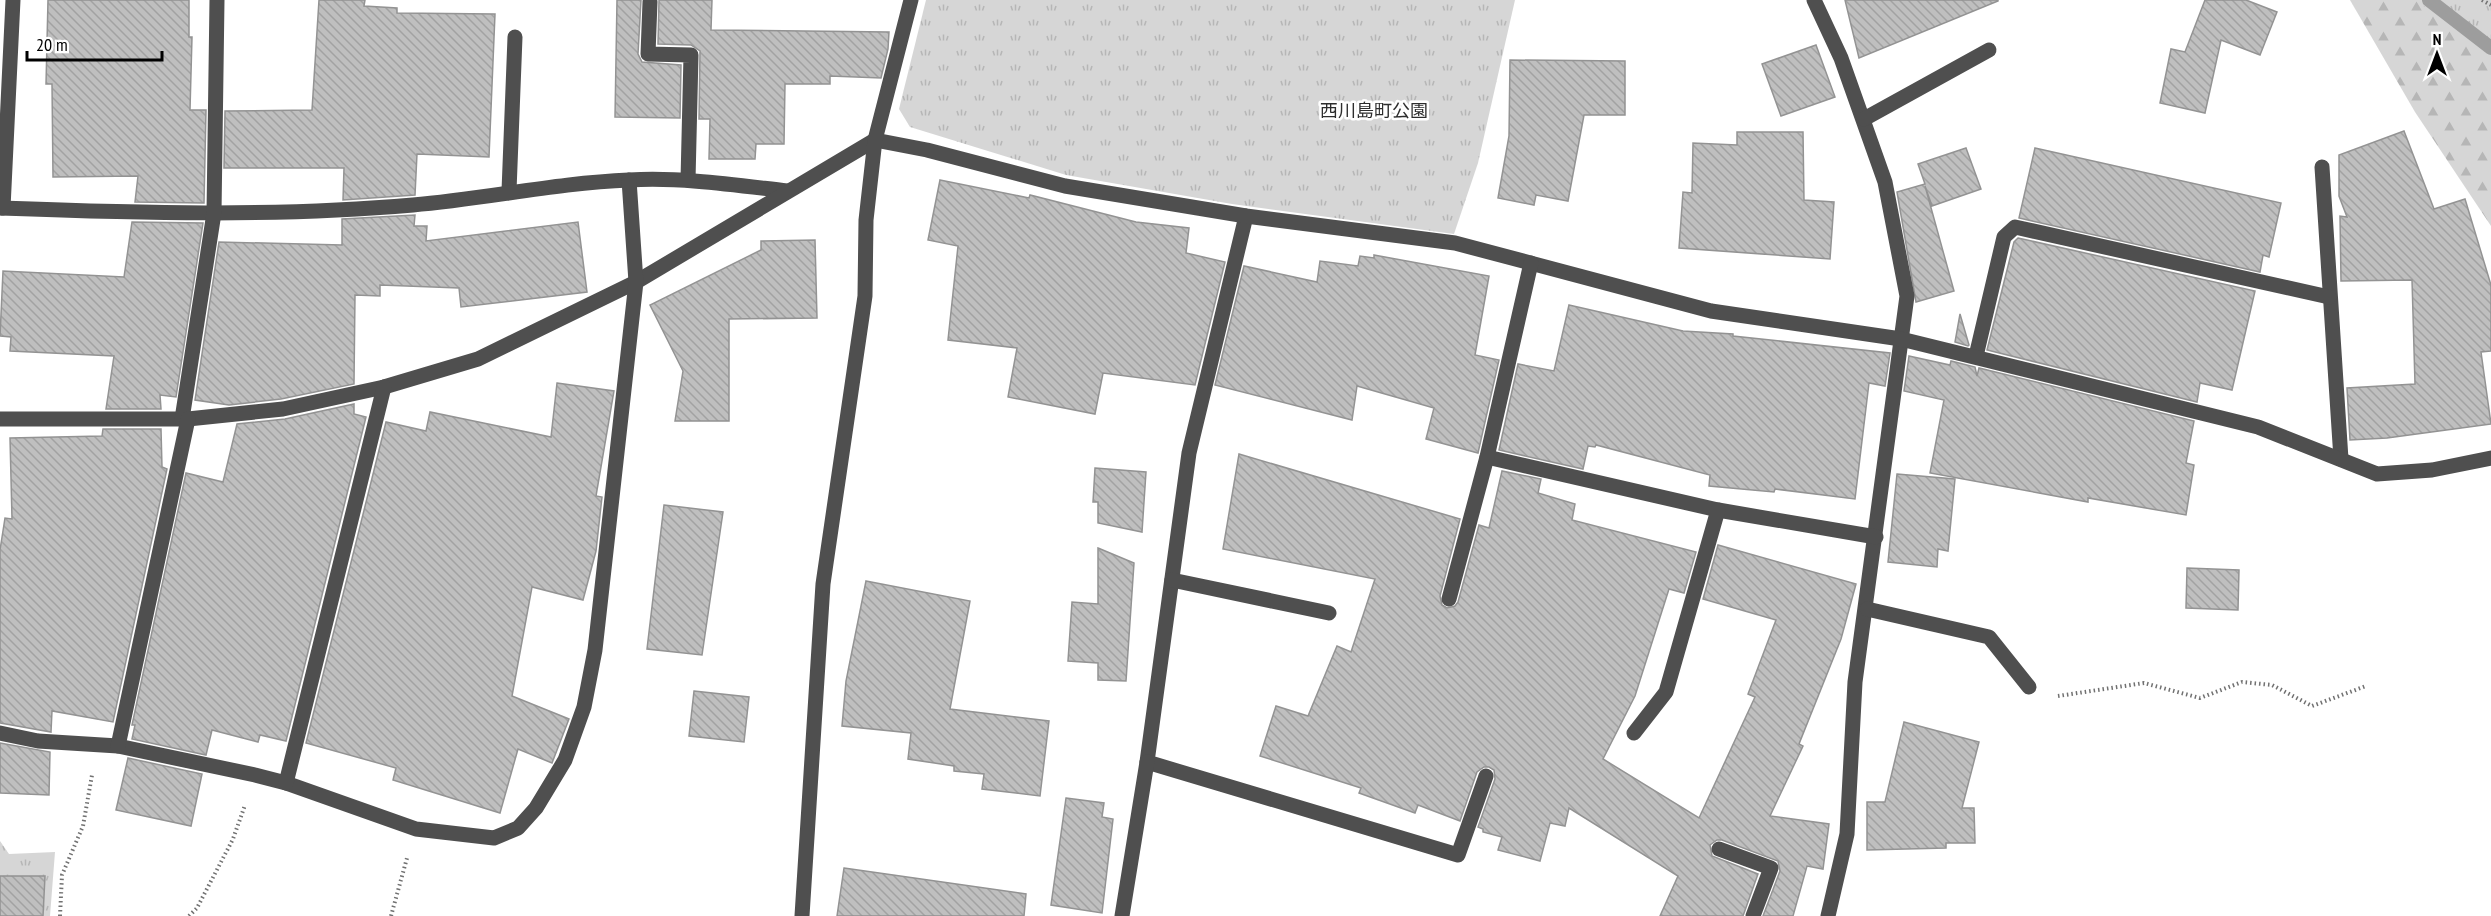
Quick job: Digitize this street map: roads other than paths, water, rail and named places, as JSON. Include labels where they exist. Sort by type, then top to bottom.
[{"type":"street","points":[[13,0],[2,208],[214,213],[413,205],[509,191],[629,180],[688,180],[787,191]]},
{"type":"street","points":[[118,746],[185,419],[214,213],[217,0]]},
{"type":"street","points":[[802,916],[823,584],[865,296],[866,220],[875,140],[911,0]]},
{"type":"street","points":[[1814,0],[1841,58],[1885,182],[1907,296],[1867,609],[1855,682],[1847,834],[1828,916]]},
{"type":"street","points":[[650,2],[648,54],[691,55],[688,180]]},
{"type":"street","points":[[509,191],[515,38]]},
{"type":"street","points":[[1864,119],[1989,50]]},
{"type":"street","points":[[0,419],[185,419],[283,409],[384,387],[478,359],[636,282],[875,140],[927,150],[1065,186],[1246,216],[1455,243],[1711,311],[1900,339],[2258,426],[2377,474],[2432,470],[2491,458]]},
{"type":"street","points":[[2322,167],[2341,459]]},
{"type":"street","points":[[0,733],[38,741],[118,746],[255,775],[286,783],[416,829],[494,838],[518,828],[536,808],[564,760],[584,707],[595,650],[636,282],[629,180]]},
{"type":"street","points":[[1124,916],[1189,453],[1246,216]]},
{"type":"street","points":[[1976,356],[2004,237],[2015,227],[2329,297]]},
{"type":"street","points":[[1449,599],[1487,457],[1532,263]]},
{"type":"street","points":[[286,783],[384,387]]},
{"type":"street","points":[[1487,457],[1718,510],[1876,537]]},
{"type":"street","points":[[1634,733],[1665,692],[1718,510]]},
{"type":"street","points":[[1172,580],[1329,613]]},
{"type":"street","points":[[1867,609],[1989,637],[2029,687]]},
{"type":"street","points":[[1147,762],[1458,855],[1486,776]]},
{"type":"street","points":[[1719,849],[1771,868],[1753,916]]},
{"type":"waterway","points":[[2429,0],[2491,48]]},
{"type":"park label","name":"西川島町公園","points":[[1374,111]]}]
